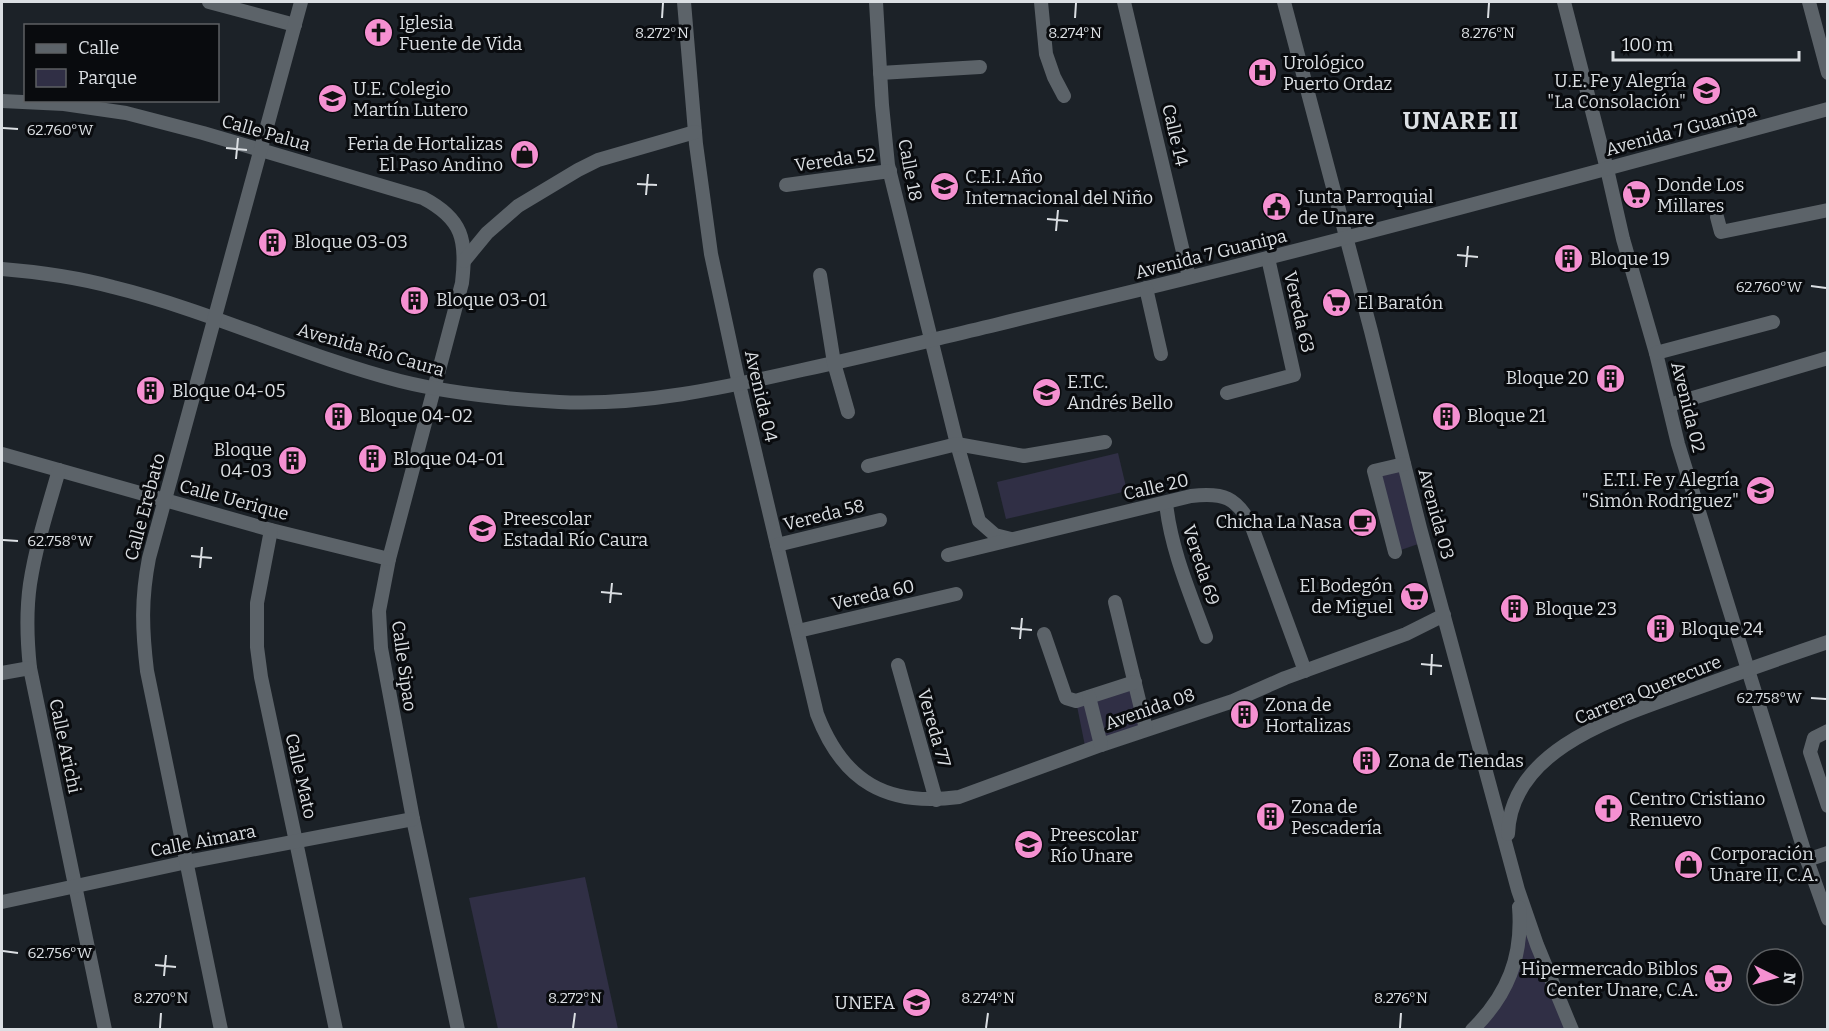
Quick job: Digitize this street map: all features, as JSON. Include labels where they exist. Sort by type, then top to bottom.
[{"type":"street","points":[[209,2],[295,25]]},
{"type":"street","name":"Calle Erebato","points":[[221,1029],[147,671],[143,640],[143,588],[149,558],[301,2]]},
{"type":"street","name":"Avenida 04","points":[[684,2],[694,132],[709,240],[777,545],[817,714],[826,736],[849,768],[863,780]]},
{"type":"street","name":"Calle 18","points":[[876,2],[886,147],[932,341]]},
{"type":"street","points":[[1041,2],[1046,54],[1064,96]]},
{"type":"street","name":"Calle 14","points":[[1124,2],[1189,277]]},
{"type":"street","name":"Avenida 03","points":[[1284,2],[1518,890],[1537,945],[1572,1029]]},
{"type":"street","name":"Avenida 02","points":[[1564,2],[1623,239],[1656,353],[1678,444],[1827,919]]},
{"type":"street","points":[[1809,2],[1827,73]]},
{"type":"street","points":[[880,73],[980,67]]},
{"type":"street","name":"Calle Palua","points":[[2,101],[64,104],[126,113],[423,198],[442,208],[454,222],[463,240]]},
{"type":"street","name":"Avenida 7 Guanipa","points":[[740,384],[932,341],[1268,258],[1827,109]]},
{"type":"street","points":[[465,261],[487,233],[518,206],[578,170],[598,160],[694,132]]},
{"type":"street","name":"Vereda 52","points":[[786,185],[890,171]]},
{"type":"street","points":[[1717,217],[1721,232],[1827,210]]},
{"type":"street","name":"Calle Sipao","points":[[458,1029],[413,819],[384,670],[379,630],[382,591],[389,559],[457,306],[465,261],[463,240]]},
{"type":"street","name":"Vereda 63","points":[[1227,393],[1294,375],[1268,258]]},
{"type":"street","name":"Avenida Río Caura","points":[[2,269],[80,279],[159,300],[293,348],[434,389],[530,400],[603,402],[669,396],[740,384]]},
{"type":"street","points":[[820,275],[834,363],[848,412]]},
{"type":"street","points":[[1146,288],[1161,354]]},
{"type":"street","points":[[1656,353],[1773,322]]},
{"type":"street","points":[[932,341],[978,521],[995,535],[1011,539]]},
{"type":"street","points":[[1669,405],[1827,358]]},
{"type":"street","points":[[868,466],[957,444],[1024,456],[1105,442]]},
{"type":"street","name":"Calle Uerique","points":[[2,454],[271,530],[389,559]]},
{"type":"street","points":[[1395,552],[1374,471],[1404,464]]},
{"type":"street","name":"Calle Arichi","points":[[58,470],[30,586],[27,625],[30,668],[105,1029]]},
{"type":"street","name":"Calle 20","points":[[948,555],[1191,496],[1224,497],[1234,502],[1244,512],[1252,527],[1305,671]]},
{"type":"street","name":"Vereda 69","points":[[1166,503],[1176,557],[1206,638]]},
{"type":"street","name":"Vereda 58","points":[[777,545],[880,520]]},
{"type":"street","name":"Calle Mato","points":[[271,530],[257,603],[257,647],[261,677],[336,1029]]},
{"type":"street","name":"Vereda 60","points":[[798,631],[956,594]]},
{"type":"street","points":[[1115,602],[1146,729]]},
{"type":"street","name":"Avenida 08","points":[[863,780],[897,797],[936,800],[959,797],[1233,700],[1406,634],[1444,615]]},
{"type":"street","points":[[1044,634],[1066,698],[1082,699],[1134,682]]},
{"type":"street","name":"Carrera Querecure","points":[[1507,846],[1508,820],[1512,804],[1523,784],[1553,754],[1575,738],[1601,725],[1748,669],[1827,642]]},
{"type":"street","name":"Vereda 77","points":[[898,665],[936,800]]},
{"type":"street","points":[[2,673],[30,668]]},
{"type":"street","points":[[1082,699],[1101,745]]},
{"type":"street","points":[[1827,731],[1814,738],[1810,752],[1827,806]]},
{"type":"street","name":"Calle Aimara","points":[[2,902],[187,862],[413,819]]},
{"type":"street","points":[[1807,860],[1827,853]]},
{"type":"street","points":[[1472,1029],[1484,1018],[1499,998],[1515,961],[1520,943],[1521,920],[1518,890]]},
{"type":"green space","points":[[1118,453],[1127,491],[1006,519],[997,482]]},
{"type":"green space","points":[[1404,464],[1424,542],[1395,552],[1374,471]]},
{"type":"green space","points":[[1135,682],[1146,729],[1086,751],[1076,701]]},
{"type":"green space","points":[[585,877],[618,1029],[498,1029],[469,898]]},
{"type":"green space","points":[[1520,920],[1572,1029],[1472,1030],[1495,1004]]},
{"type":"place","name":"Iglesia Fuente de Vida","points":[[378,33]]},
{"type":"place","name":"Urológico Puerto Ordaz","points":[[1262,73]]},
{"type":"place","name":"U.E. Fe y Alegría \"La Consolación\"","points":[[1707,91]]},
{"type":"place","name":"U.E. Colegio Martín Lutero","points":[[332,99]]},
{"type":"place","name":"Feria de Hortalizas El Paso Andino","points":[[524,154]]},
{"type":"place","name":"C.E.I. Año Internacional del Niño","points":[[944,187]]},
{"type":"place","name":"Donde Los Millares","points":[[1636,195]]},
{"type":"place","name":"Junta Parroquial de Unare","points":[[1277,207]]},
{"type":"place","name":"Bloque 03-03","points":[[273,242]]},
{"type":"place","name":"Bloque 19","points":[[1569,259]]},
{"type":"place","name":"Bloque 03-01","points":[[415,300]]},
{"type":"place","name":"El Baratón","points":[[1336,303]]},
{"type":"place","name":"Bloque 20","points":[[1610,378]]},
{"type":"place","name":"Bloque 04-05","points":[[151,391]]},
{"type":"place","name":"E.T.C. Andrés Bello","points":[[1046,392]]},
{"type":"place","name":"Bloque 04-02","points":[[338,416]]},
{"type":"place","name":"Bloque 21","points":[[1446,416]]},
{"type":"place","name":"Bloque 04-01","points":[[372,459]]},
{"type":"place","name":"Bloque 04-03","points":[[293,460]]},
{"type":"place","name":"E.T.I. Fe y Alegría \"Simón Rodríguez\"","points":[[1760,490]]},
{"type":"place","name":"Chicha La Nasa","points":[[1363,522]]},
{"type":"place","name":"Preescolar Estadal Río Caura","points":[[482,529]]},
{"type":"place","name":"El Bodegón de Miguel","points":[[1414,596]]},
{"type":"place","name":"Bloque 23","points":[[1514,609]]},
{"type":"place","name":"Bloque 24","points":[[1660,629]]},
{"type":"place","name":"Zona de Hortalizas","points":[[1244,715]]},
{"type":"place","name":"Zona de Tiendas","points":[[1367,761]]},
{"type":"place","name":"Centro Cristiano Renuevo","points":[[1608,809]]},
{"type":"place","name":"Zona de Pescadería","points":[[1270,817]]},
{"type":"place","name":"Preescolar Río Unare","points":[[1029,845]]},
{"type":"place","name":"Corporación Unare II, C.A.","points":[[1689,864]]},
{"type":"place","name":"Hipermercado Biblos Center Unare, C.A.","points":[[1719,979]]},
{"type":"place","name":"UNEFA","points":[[916,1003]]},
{"type":"district","name":"UNARE II","points":[[1461,121]]}]
